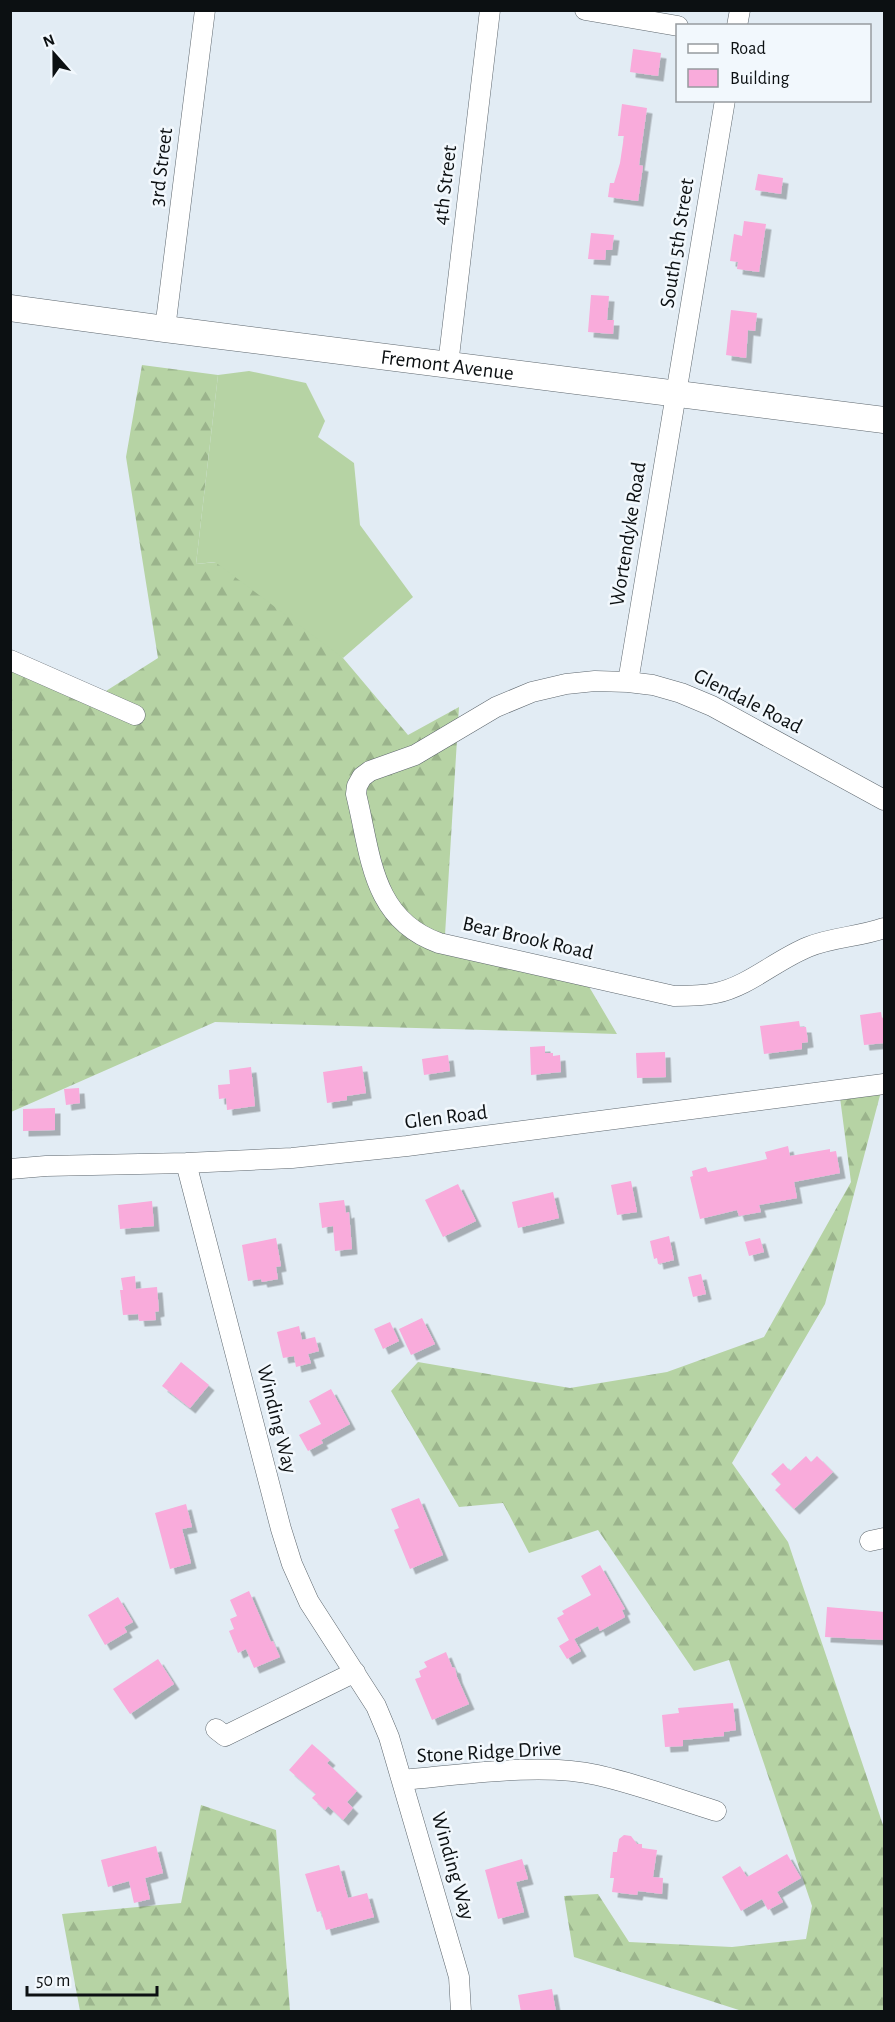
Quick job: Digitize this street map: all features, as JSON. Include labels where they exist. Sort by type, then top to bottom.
[{"type":"street","name":"3rd Street","points":[[165,329],[205,10]]},
{"type":"street","name":"4th Street","points":[[448,365],[490,10]]},
{"type":"street","points":[[585,10],[676,26]]},
{"type":"street","name":"South 5th Street","points":[[676,393],[725,102]]},
{"type":"street","name":"Fremont Avenue","points":[[10,308],[885,420]]},
{"type":"street","name":"Wortendyke Road","points":[[628,682],[676,393]]},
{"type":"street","points":[[10,660],[135,714]]},
{"type":"street","name":"Glendale Road","points":[[447,735],[496,706],[532,692],[566,684],[595,681],[653,685],[681,693],[712,706],[885,800]]},
{"type":"street","name":"Bear Brook Road","points":[[447,735],[415,755],[370,771],[362,777],[357,786],[356,795],[376,882],[384,900],[396,916],[412,930],[431,940],[674,996],[697,996],[717,993],[737,986],[807,947],[834,938],[885,928]]},
{"type":"street","name":"Glen Road","points":[[10,1169],[292,1158],[407,1146],[885,1084]]},
{"type":"street","name":"Winding Way","points":[[186,1163],[275,1507],[292,1564],[327,1634],[356,1672],[376,1706],[389,1737],[457,1970],[461,2012]]},
{"type":"street","points":[[216,1729],[225,1736],[356,1672]]},
{"type":"street","name":"Stone Ridge Drive","points":[[403,1780],[561,1770],[596,1774],[716,1811]]},
{"type":"green space","points":[[142,365],[218,375],[196,564],[249,559],[343,658],[408,735],[459,707],[445,935],[578,968],[617,1034],[215,1022],[11,1112],[11,671],[106,691],[158,658],[126,457]]},
{"type":"green space","points":[[249,371],[306,383],[325,421],[318,437],[354,463],[360,525],[413,597],[343,658],[215,562],[196,564],[218,375]]},
{"type":"green space","points":[[883,1084],[825,1304],[732,1463],[788,1542],[884,1828],[884,2011],[742,2011],[574,1957],[564,1896],[598,1894],[629,1942],[732,1947],[806,1939],[812,1906],[729,1660],[694,1671],[598,1530],[529,1553],[503,1503],[459,1507],[391,1391],[418,1362],[570,1388],[667,1372],[764,1337],[851,1182],[839,1090]]},
{"type":"green space","points":[[201,1805],[276,1830],[290,2011],[80,2011],[62,1914],[181,1903]]},
{"type":"building","points":[[633,49],[661,53],[658,76],[630,72]]},
{"type":"building","points":[[622,104],[647,108],[639,165],[643,166],[638,201],[608,197],[610,183],[614,183],[620,163],[624,136],[618,136]]},
{"type":"building","points":[[758,174],[783,178],[781,194],[755,190]]},
{"type":"building","points":[[744,221],[766,224],[759,272],[737,269],[738,262],[730,261],[734,234],[742,236]]},
{"type":"building","points":[[591,233],[614,235],[612,250],[606,250],[605,260],[588,259]]},
{"type":"building","points":[[591,295],[609,296],[607,320],[614,320],[613,334],[588,332]]},
{"type":"building","points":[[731,310],[757,313],[755,331],[748,330],[746,358],[726,355]]},
{"type":"building","points":[[881,1012],[882,1018],[885,1017],[885,1043],[864,1045],[860,1015]]},
{"type":"building","points":[[799,1021],[800,1027],[806,1027],[808,1042],[802,1043],[802,1049],[764,1054],[760,1026]]},
{"type":"building","points":[[545,1046],[545,1053],[553,1053],[553,1056],[560,1055],[561,1072],[531,1075],[530,1047]]},
{"type":"building","points":[[665,1052],[666,1077],[637,1078],[636,1053]]},
{"type":"building","points":[[448,1055],[450,1071],[424,1075],[422,1059]]},
{"type":"building","points":[[362,1066],[366,1093],[347,1096],[347,1100],[327,1103],[323,1072]]},
{"type":"building","points":[[251,1067],[255,1106],[227,1110],[226,1098],[219,1099],[218,1085],[230,1084],[229,1070]]},
{"type":"building","points":[[79,1088],[80,1103],[66,1105],[64,1089]]},
{"type":"building","points":[[55,1108],[55,1130],[23,1131],[23,1109]]},
{"type":"building","points":[[788,1146],[790,1156],[830,1149],[830,1152],[836,1151],[840,1173],[794,1182],[797,1198],[759,1205],[761,1212],[739,1216],[737,1210],[700,1219],[690,1177],[693,1176],[692,1171],[706,1167],[708,1172],[767,1159],[765,1152]]},
{"type":"building","points":[[631,1181],[637,1212],[617,1215],[611,1185]]},
{"type":"building","points":[[458,1184],[476,1221],[443,1237],[425,1200]]},
{"type":"building","points":[[553,1192],[559,1218],[518,1228],[512,1202]]},
{"type":"building","points":[[344,1200],[346,1213],[349,1212],[352,1249],[335,1251],[333,1226],[322,1228],[319,1203]]},
{"type":"building","points":[[152,1201],[154,1226],[120,1229],[118,1205]]},
{"type":"building","points":[[669,1236],[674,1260],[658,1264],[657,1258],[654,1259],[650,1241]]},
{"type":"building","points":[[276,1238],[281,1266],[276,1267],[278,1279],[262,1282],[261,1279],[248,1281],[242,1245]]},
{"type":"building","points":[[760,1238],[764,1252],[749,1256],[745,1242]]},
{"type":"building","points":[[701,1274],[706,1294],[693,1297],[688,1277]]},
{"type":"building","points":[[135,1276],[136,1289],[157,1287],[159,1311],[155,1312],[156,1320],[139,1321],[138,1314],[123,1315],[121,1278]]},
{"type":"building","points":[[422,1318],[435,1344],[411,1355],[399,1329]]},
{"type":"building","points":[[390,1322],[399,1341],[383,1349],[374,1329]]},
{"type":"building","points":[[299,1326],[302,1340],[315,1337],[319,1351],[308,1354],[311,1363],[296,1367],[294,1356],[283,1358],[277,1332]]},
{"type":"building","points":[[181,1362],[209,1385],[190,1408],[162,1386]]},
{"type":"building","points":[[331,1389],[350,1424],[321,1440],[323,1443],[308,1451],[299,1435],[321,1424],[309,1401]]},
{"type":"building","points":[[806,1456],[811,1462],[817,1456],[833,1472],[794,1509],[775,1490],[781,1484],[771,1474],[783,1463],[790,1471]]},
{"type":"building","points":[[419,1498],[443,1555],[410,1569],[394,1530],[399,1528],[391,1509]]},
{"type":"building","points":[[186,1504],[192,1527],[182,1529],[191,1563],[170,1569],[155,1513]]},
{"type":"building","points":[[600,1565],[625,1609],[622,1610],[625,1617],[600,1631],[598,1626],[574,1639],[581,1651],[567,1659],[559,1646],[569,1640],[557,1618],[564,1614],[562,1611],[591,1595],[581,1576]]},
{"type":"building","points":[[249,1591],[280,1657],[254,1668],[246,1649],[238,1653],[229,1631],[234,1629],[230,1619],[237,1616],[230,1600]]},
{"type":"building","points":[[118,1597],[133,1622],[124,1627],[127,1632],[105,1645],[88,1615]]},
{"type":"building","points":[[827,1607],[885,1612],[885,1640],[825,1637]]},
{"type":"building","points":[[446,1652],[469,1704],[432,1720],[415,1679],[421,1677],[419,1671],[427,1667],[424,1662]]},
{"type":"building","points":[[158,1659],[174,1684],[130,1714],[113,1689]]},
{"type":"building","points":[[733,1703],[736,1730],[724,1732],[724,1736],[683,1740],[683,1746],[665,1747],[662,1715],[679,1713],[678,1708]]},
{"type":"building","points":[[312,1744],[330,1760],[327,1763],[357,1791],[347,1802],[353,1808],[343,1820],[328,1806],[325,1810],[312,1798],[316,1794],[289,1770]]},
{"type":"building","points":[[624,1835],[631,1836],[637,1844],[642,1844],[642,1848],[657,1850],[653,1877],[663,1878],[662,1894],[638,1891],[637,1895],[612,1892],[614,1878],[610,1878],[613,1852],[617,1852],[619,1839]]},
{"type":"building","points":[[156,1846],[163,1873],[145,1878],[150,1899],[134,1903],[129,1881],[108,1887],[101,1860]]},
{"type":"building","points":[[787,1854],[801,1878],[777,1892],[783,1902],[768,1910],[762,1899],[741,1911],[722,1877],[740,1866],[747,1877]]},
{"type":"building","points":[[522,1859],[528,1879],[516,1882],[524,1912],[498,1919],[485,1870]]},
{"type":"building","points":[[339,1865],[348,1898],[367,1893],[374,1917],[326,1930],[321,1911],[317,1912],[305,1874]]},
{"type":"building","points":[[552,1989],[556,2012],[521,2012],[518,1995]]}]
